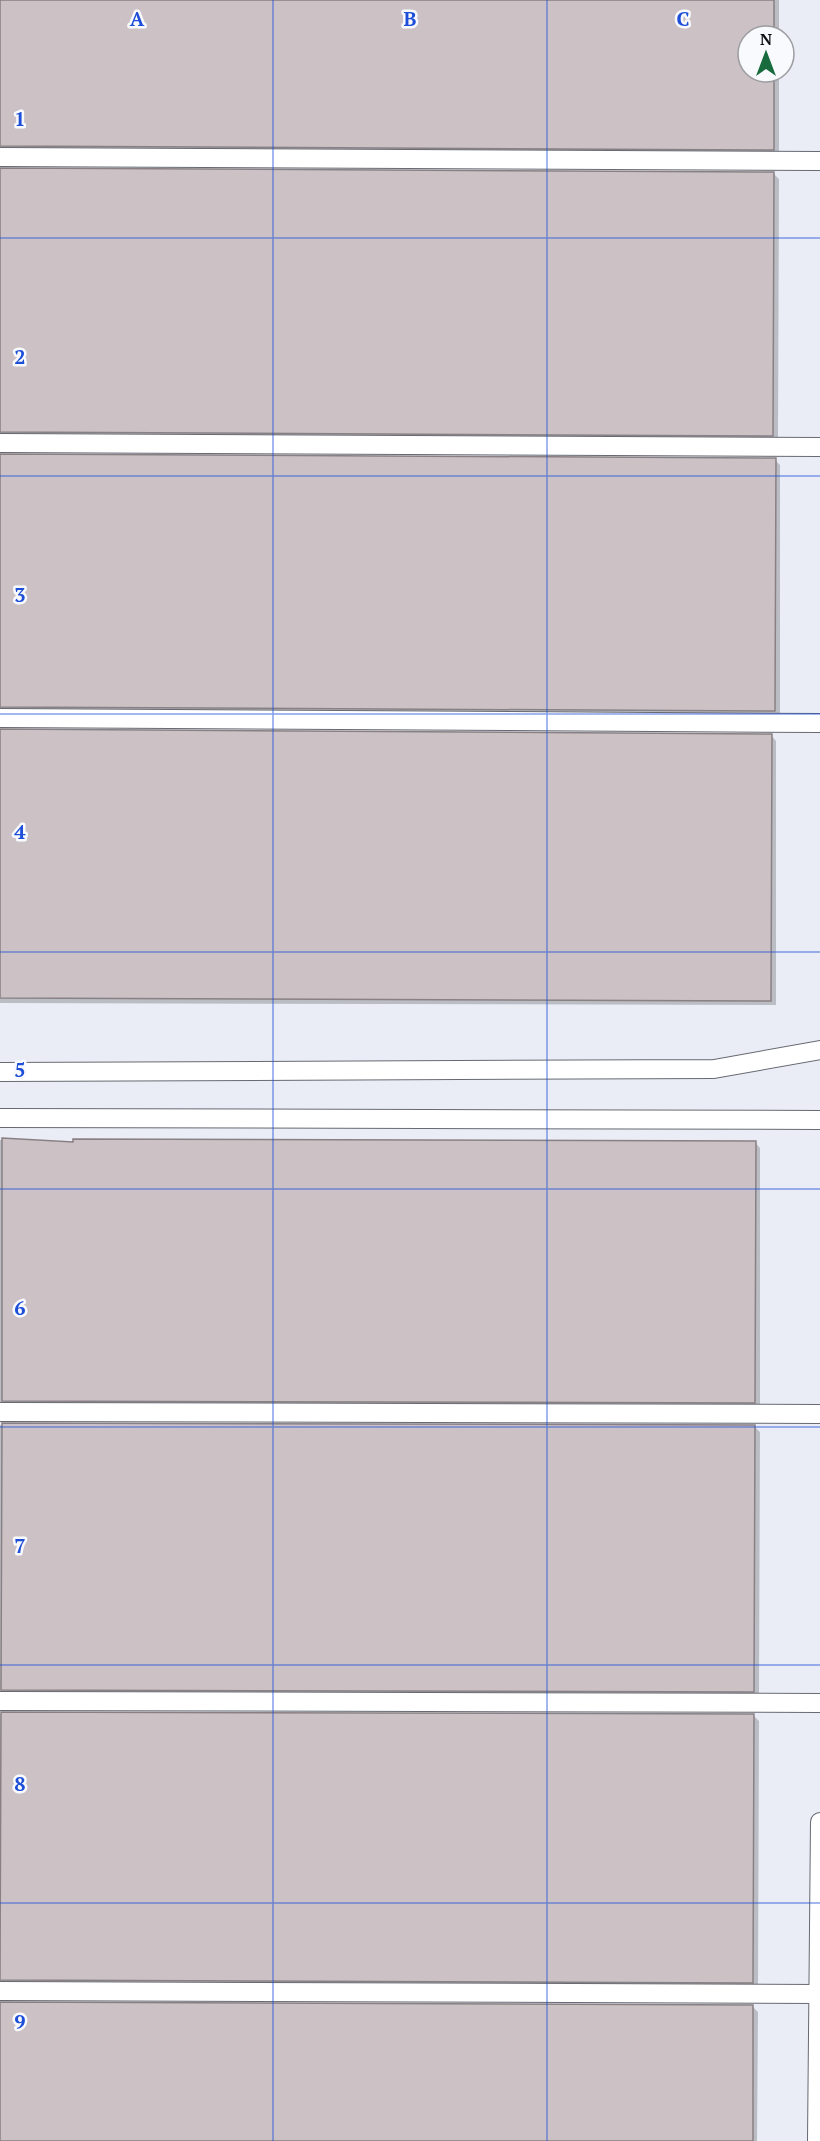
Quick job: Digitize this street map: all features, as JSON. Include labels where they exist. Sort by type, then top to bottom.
[{"type":"lane","points":[[0,157],[820,161]]},
{"type":"lane","points":[[0,443],[820,447]]},
{"type":"lane","points":[[0,718],[820,723]]},
{"type":"lane","points":[[0,1072],[714,1069],[820,1050]]},
{"type":"lane","points":[[0,1118],[820,1120]]},
{"type":"lane","points":[[0,1412],[820,1414]]},
{"type":"lane","points":[[0,1701],[820,1703]]},
{"type":"lane","points":[[817,2141],[820,1822]]},
{"type":"lane","points":[[0,1990],[819,1994]]},
{"type":"building","points":[[0,0],[774,0],[774,24],[736,24],[736,84],[774,84],[774,150],[0,146]]},
{"type":"building","points":[[0,168],[774,172],[773,436],[0,432]]},
{"type":"building","points":[[0,454],[776,458],[775,711],[0,707]]},
{"type":"building","points":[[0,729],[772,734],[771,1001],[0,998]]},
{"type":"building","points":[[2,1138],[73,1142],[73,1139],[756,1141],[755,1403],[2,1401]]},
{"type":"building","points":[[2,1423],[755,1425],[754,1692],[1,1690]]},
{"type":"building","points":[[1,1712],[754,1714],[753,1983],[0,1980]]},
{"type":"building","points":[[0,2002],[753,2005],[753,2141],[0,2141]]}]
